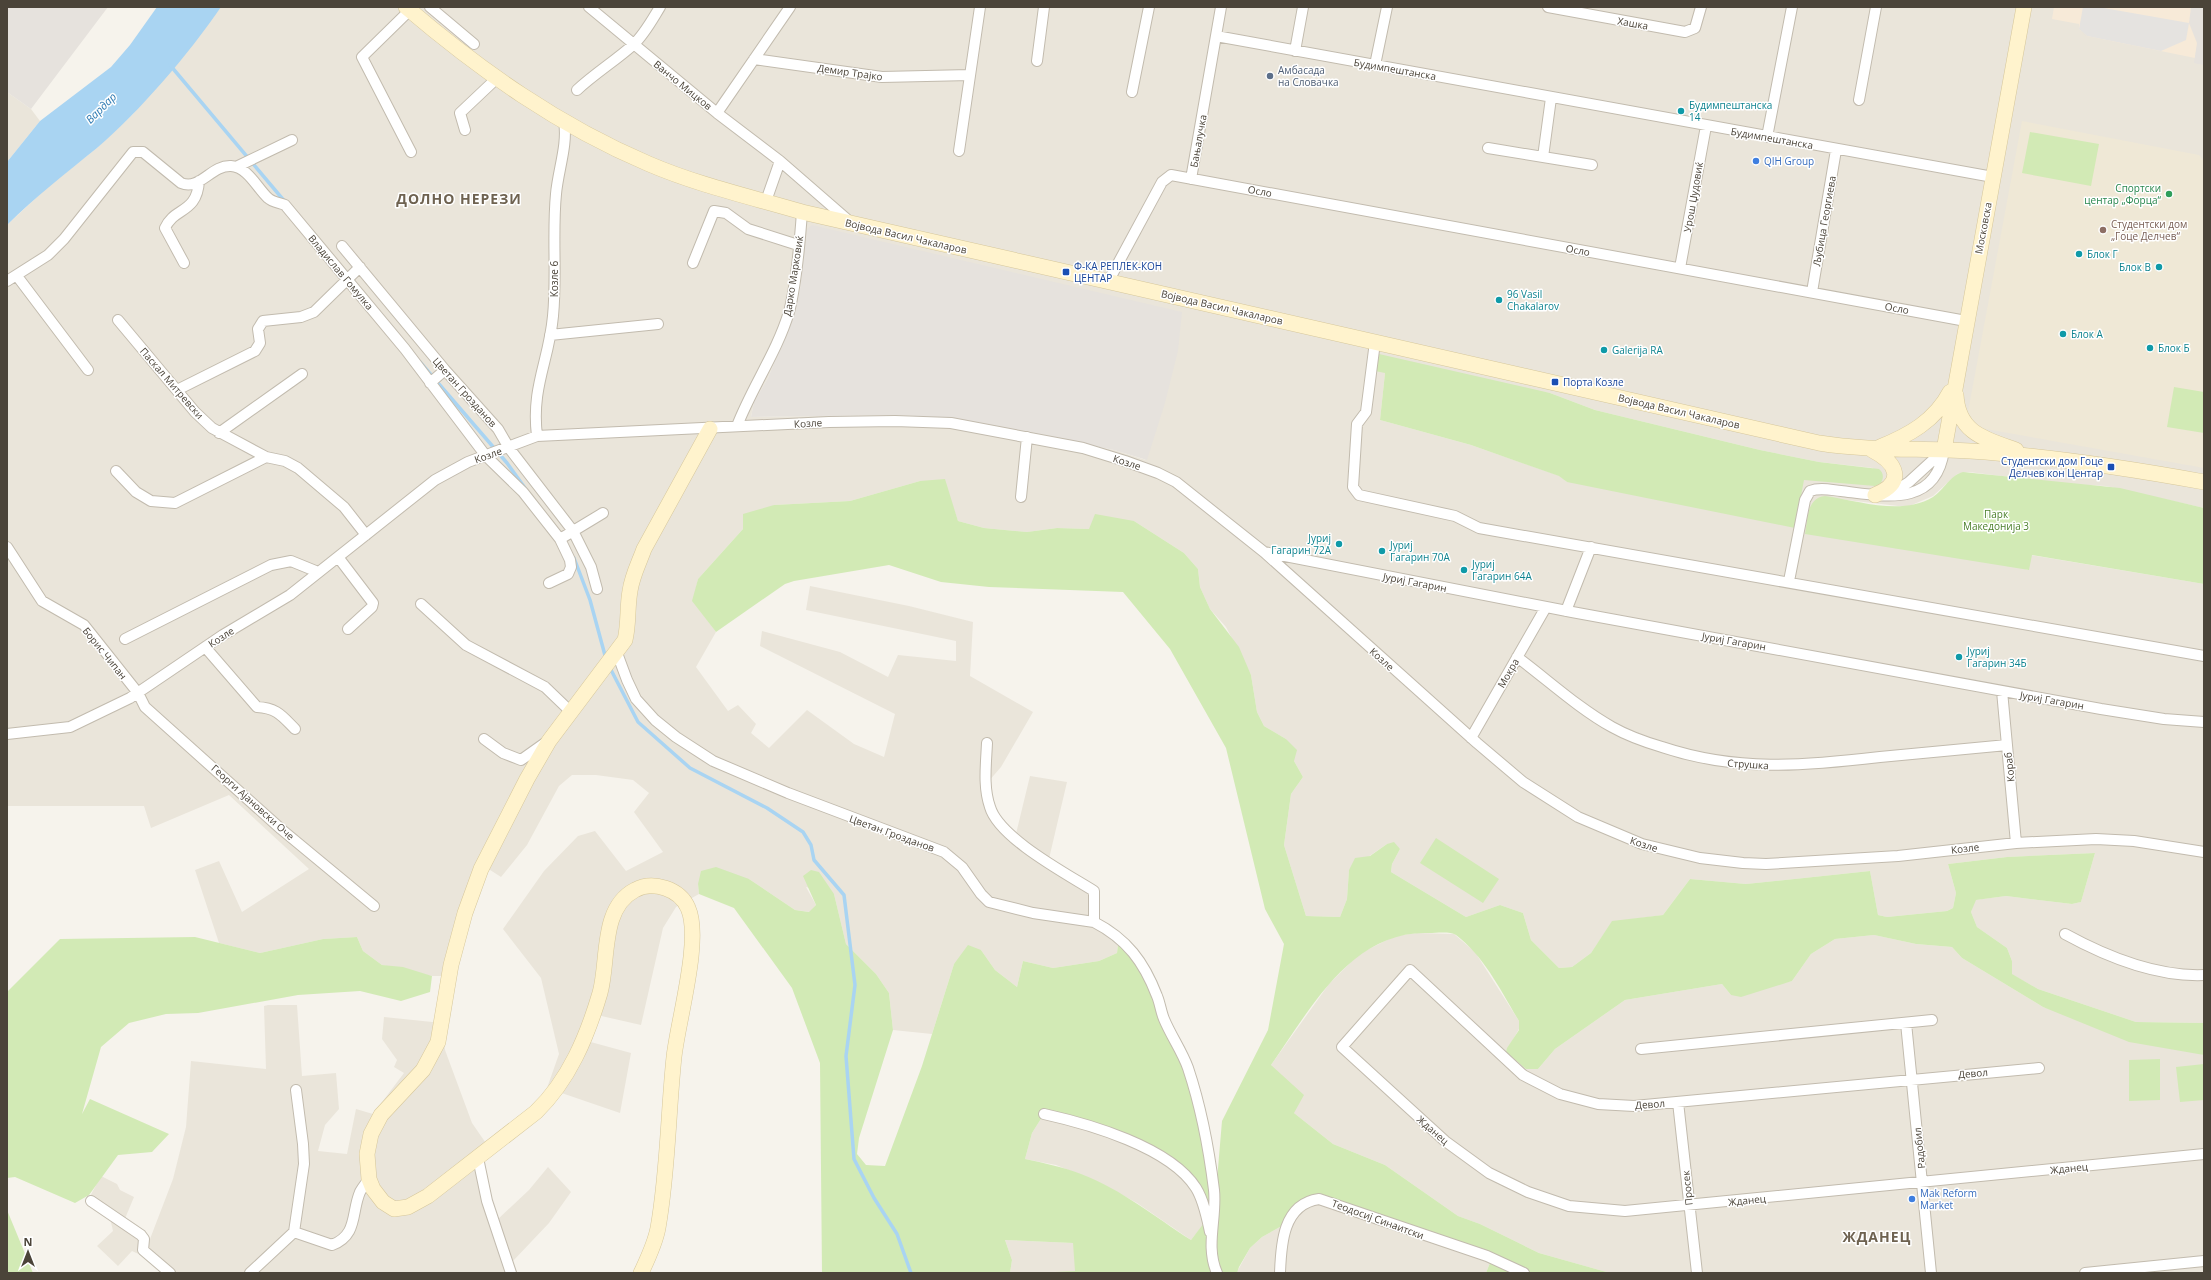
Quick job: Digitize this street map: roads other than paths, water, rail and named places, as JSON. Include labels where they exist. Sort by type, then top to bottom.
[{"type":"street","points":[[430,7],[474,44]]},
{"type":"street","name":"Ванчо Мицков","points":[[589,7],[633,45],[717,113],[780,161],[850,223]]},
{"type":"street","points":[[577,90],[633,45],[647,28],[660,7]]},
{"type":"street","points":[[717,113],[790,7]]},
{"type":"street","points":[[959,151],[980,7]]},
{"type":"street","points":[[1037,61],[1044,7]]},
{"type":"street","points":[[1132,92],[1149,7]]},
{"type":"street","name":"Бањалучка","points":[[1108,282],[1162,182],[1170,176],[1191,179],[1221,7]]},
{"type":"street","points":[[1295,50],[1303,7]]},
{"type":"street","points":[[1375,65],[1387,7]]},
{"type":"street","name":"Хашка","points":[[1548,7],[1685,32],[1695,28],[1701,7]]},
{"type":"street","points":[[1767,137],[1792,7]]},
{"type":"street","points":[[1859,100],[1876,7]]},
{"type":"street","name":"Московска","points":[[1944,450],[1966,320],[2024,7]]},
{"type":"street","points":[[408,9],[362,56],[411,152]]},
{"type":"street","name":"Војвода Васил Чакаларов","points":[[408,9],[457,50],[496,79],[564,122],[649,164],[722,190],[802,212],[1792,437],[1839,446],[1872,450],[1944,450],[2038,458]]},
{"type":"street","name":"Будимпештанска","points":[[1216,36],[1836,150],[1993,177]]},
{"type":"street","name":"Демир Трајко","points":[[754,59],[882,77],[970,75]]},
{"type":"street","points":[[465,130],[460,113],[496,79]]},
{"type":"street","points":[[1543,157],[1552,98]]},
{"type":"street","name":"Козле 6","points":[[537,436],[535,421],[536,395],[550,335],[554,298],[556,196],[566,135],[564,122]]},
{"type":"street","name":"Урош Џудовиќ","points":[[1680,268],[1706,126]]},
{"type":"street","points":[[7,282],[48,255],[80,222],[133,152],[143,152],[181,183],[192,186],[224,167],[236,167],[292,140]]},
{"type":"street","points":[[1488,148],[1592,165]]},
{"type":"street","name":"Љубица Георгиева","points":[[1812,292],[1836,150]]},
{"type":"street","points":[[766,201],[780,161]]},
{"type":"street","name":"Владислав Гомулка","points":[[236,167],[244,171],[269,199],[285,205],[381,320],[486,456],[523,492],[560,539],[568,553],[571,567],[568,574],[549,583]]},
{"type":"street","name":"Осло","points":[[1191,179],[1966,320]]},
{"type":"street","points":[[184,263],[165,228],[169,222],[193,203],[199,191],[199,181]]},
{"type":"street","points":[[693,263],[714,211],[726,212],[748,228],[798,245]]},
{"type":"street","name":"Дарко Марковиќ","points":[[737,426],[748,399],[772,354],[789,311],[802,212]]},
{"type":"street","name":"Цветан Грозданов","points":[[342,246],[445,370],[498,429],[510,448],[573,531],[591,567],[597,589]]},
{"type":"street","points":[[177,390],[255,351],[260,342],[258,329],[263,321],[301,317],[314,312],[346,279],[360,268]]},
{"type":"street","points":[[17,276],[88,370]]},
{"type":"street","name":"Паскал Митревски","points":[[118,320],[195,412],[219,433],[266,458],[285,461],[298,468],[344,507],[366,535]]},
{"type":"street","points":[[550,335],[658,324]]},
{"type":"street","points":[[1375,342],[1366,412],[1357,424],[1353,487],[1359,495],[1455,516],[1474,527],[1789,581],[2030,624],[2173,652],[2204,656]]},
{"type":"street","points":[[430,383],[445,370]]},
{"type":"street","points":[[219,433],[302,374]]},
{"type":"street","points":[[1872,450],[1898,439],[1926,423],[1940,409],[1956,380]]},
{"type":"street","points":[[1956,380],[1957,402],[1961,416],[1970,430],[1989,440],[2038,458],[2150,472],[2204,482]]},
{"type":"street","name":"Козле","points":[[7,734],[70,728],[138,693],[205,647],[290,595],[435,480],[457,468],[537,436],[710,429],[737,426],[895,421],[951,423],[1083,448],[1158,473],[1192,493],[1264,552],[1471,738],[1523,782],[1578,817],[1625,838],[1680,854],[1743,863],[1793,863],[1898,856],[2016,843],[2096,839],[2126,841],[2204,852]]},
{"type":"street","points":[[641,1273],[658,1229],[674,1056],[694,931],[688,907],[680,896],[668,889],[651,885],[635,890],[621,902],[611,922],[605,951],[601,991],[578,1051],[566,1076],[550,1099],[536,1112],[428,1196],[408,1208],[394,1209],[383,1202],[373,1189],[368,1179],[367,1154],[371,1134],[381,1115],[424,1070],[432,1057],[438,1042],[448,978],[458,937],[481,869],[527,779],[549,741],[585,692],[617,653],[625,640],[629,626],[630,589],[639,563],[710,429]]},
{"type":"street","points":[[1021,497],[1027,437]]},
{"type":"street","points":[[1872,450],[1887,459],[1893,466],[1895,475],[1893,483],[1881,495]]},
{"type":"street","points":[[1881,495],[1909,482],[1944,450]]},
{"type":"street","points":[[1789,581],[1808,493],[1819,490],[1881,495],[1907,494],[1927,486],[1942,466],[1944,450]]},
{"type":"street","points":[[116,471],[136,492],[151,501],[175,503],[266,458]]},
{"type":"street","points":[[560,539],[603,513]]},
{"type":"street","name":"Борис Чипан","points":[[7,547],[42,601],[84,625],[138,693]]},
{"type":"street","points":[[1566,611],[1591,547]]},
{"type":"street","name":"Јуриј Гагарин","points":[[1264,552],[1566,611],[2002,691],[2149,717],[2204,722]]},
{"type":"street","points":[[338,557],[373,604],[372,607],[348,630]]},
{"type":"street","points":[[125,639],[271,566],[290,561],[318,572]]},
{"type":"street","points":[[421,604],[466,646],[545,687],[570,712]]},
{"type":"street","name":"Мокра","points":[[1471,738],[1546,607]]},
{"type":"street","points":[[205,647],[257,707],[270,708],[277,711],[295,729]]},
{"type":"street","name":"Цветан Грозданов","points":[[617,653],[636,699],[654,720],[676,737],[713,761],[788,793],[944,852],[962,867],[981,894],[989,902],[1033,913],[1094,922],[1113,931],[1132,950],[1147,972],[1164,1020],[1176,1039],[1188,1067],[1198,1103],[1214,1189],[1215,1218],[1211,1236]]},
{"type":"street","name":"Струшка","points":[[1517,657],[1593,716],[1613,728],[1641,740],[1703,759],[1755,766],[1791,766],[2006,745]]},
{"type":"street","name":"Кораб","points":[[2002,691],[2016,843]]},
{"type":"street","name":"Георги Ајановски Оче","points":[[138,693],[145,707],[281,830],[374,906]]},
{"type":"street","points":[[484,739],[503,753],[521,760],[549,741]]},
{"type":"street","points":[[987,743],[985,783],[990,808],[997,822],[1041,859],[1094,891],[1094,922]]},
{"type":"street","points":[[2065,934],[2089,947],[2149,968],[2171,973],[2204,975]]},
{"type":"street","name":"Девол","points":[[1342,1047],[1410,970],[1523,1075],[1560,1094],[1598,1104],[1634,1106],[2040,1068]]},
{"type":"street","points":[[1641,1049],[1932,1020]]},
{"type":"street","name":"Радобил","points":[[1906,1022],[1931,1273]]},
{"type":"street","name":"Жданец","points":[[1342,1047],[1445,1141],[1489,1173],[1528,1192],[1569,1206],[1625,1211],[1689,1206],[2204,1154]]},
{"type":"street","points":[[250,1273],[294,1232],[304,1164],[296,1090]]},
{"type":"street","name":"Просек","points":[[1678,1102],[1697,1273]]},
{"type":"street","points":[[1044,1114],[1108,1132],[1148,1150],[1174,1166],[1187,1177],[1196,1189],[1204,1209],[1211,1236],[1212,1256],[1218,1273]]},
{"type":"street","points":[[478,1158],[487,1201],[511,1273]]},
{"type":"street","points":[[294,1232],[332,1246],[342,1242],[348,1233],[360,1193],[368,1179]]},
{"type":"street","name":"Теодосиј Синаитски","points":[[1280,1273],[1281,1244],[1287,1223],[1304,1203],[1319,1199],[1487,1256],[1524,1273]]},
{"type":"street","points":[[91,1201],[142,1237],[143,1250],[170,1273]]},
{"type":"street","points":[[2085,1273],[2204,1261]]},
{"type":"water","name":"Вардар","points":[[157,7],[221,7],[179,63],[130,117],[97,148],[62,176],[7,225],[7,162],[40,121],[111,67],[130,45]]},
{"type":"waterway","points":[[170,65],[286,203]]},
{"type":"waterway","points":[[420,362],[507,463],[525,488]]},
{"type":"waterway","points":[[574,558],[590,600],[606,659]]},
{"type":"waterway","points":[[609,666],[638,722],[690,768],[767,808],[803,832],[811,845],[814,860],[844,895],[855,985],[846,1056],[854,1159],[874,1198],[897,1234],[911,1273]]},
{"type":"place","name":"Амбасада на Словачка","points":[[1270,76]]},
{"type":"place","name":"Будимпештанска 14","points":[[1681,111]]},
{"type":"place","name":"QIH Group","points":[[1756,161]]},
{"type":"place","name":"Спортски центар „Форца“","points":[[2169,194]]},
{"type":"place","name":"Студентски дом „Гоце Делчев“","points":[[2103,230]]},
{"type":"place","name":"Блок Г","points":[[2079,254]]},
{"type":"place","name":"Блок В","points":[[2159,267]]},
{"type":"place","name":"Ф-КА РЕПЛЕК-КОН ЦЕНТАР","points":[[1066,272]]},
{"type":"place","name":"96 Vasil Chakalarov","points":[[1499,300]]},
{"type":"place","name":"Блок А","points":[[2063,334]]},
{"type":"place","name":"Блок Б","points":[[2150,348]]},
{"type":"place","name":"Galerija RA","points":[[1604,350]]},
{"type":"place","name":"Порта Козле","points":[[1555,382]]},
{"type":"place","name":"Студентски дом Гоце Делчев кон Центар","points":[[2111,467]]},
{"type":"place","name":"Јуриј Гагарин 72А","points":[[1339,544]]},
{"type":"place","name":"Јуриј Гагарин 70А","points":[[1382,551]]},
{"type":"place","name":"Јуриј Гагарин 64А","points":[[1464,570]]},
{"type":"place","name":"Јуриј Гагарин 34Б","points":[[1959,657]]},
{"type":"place","name":"Mak Reform Market","points":[[1912,1199]]},
{"type":"district","name":"ДОЛНО НЕРЕЗИ","points":[[459,199]]},
{"type":"district","name":"ЖДАНЕЦ","points":[[1877,1237]]},
{"type":"park label","name":"Парк Македонија 3","points":[[1996,520]]}]
